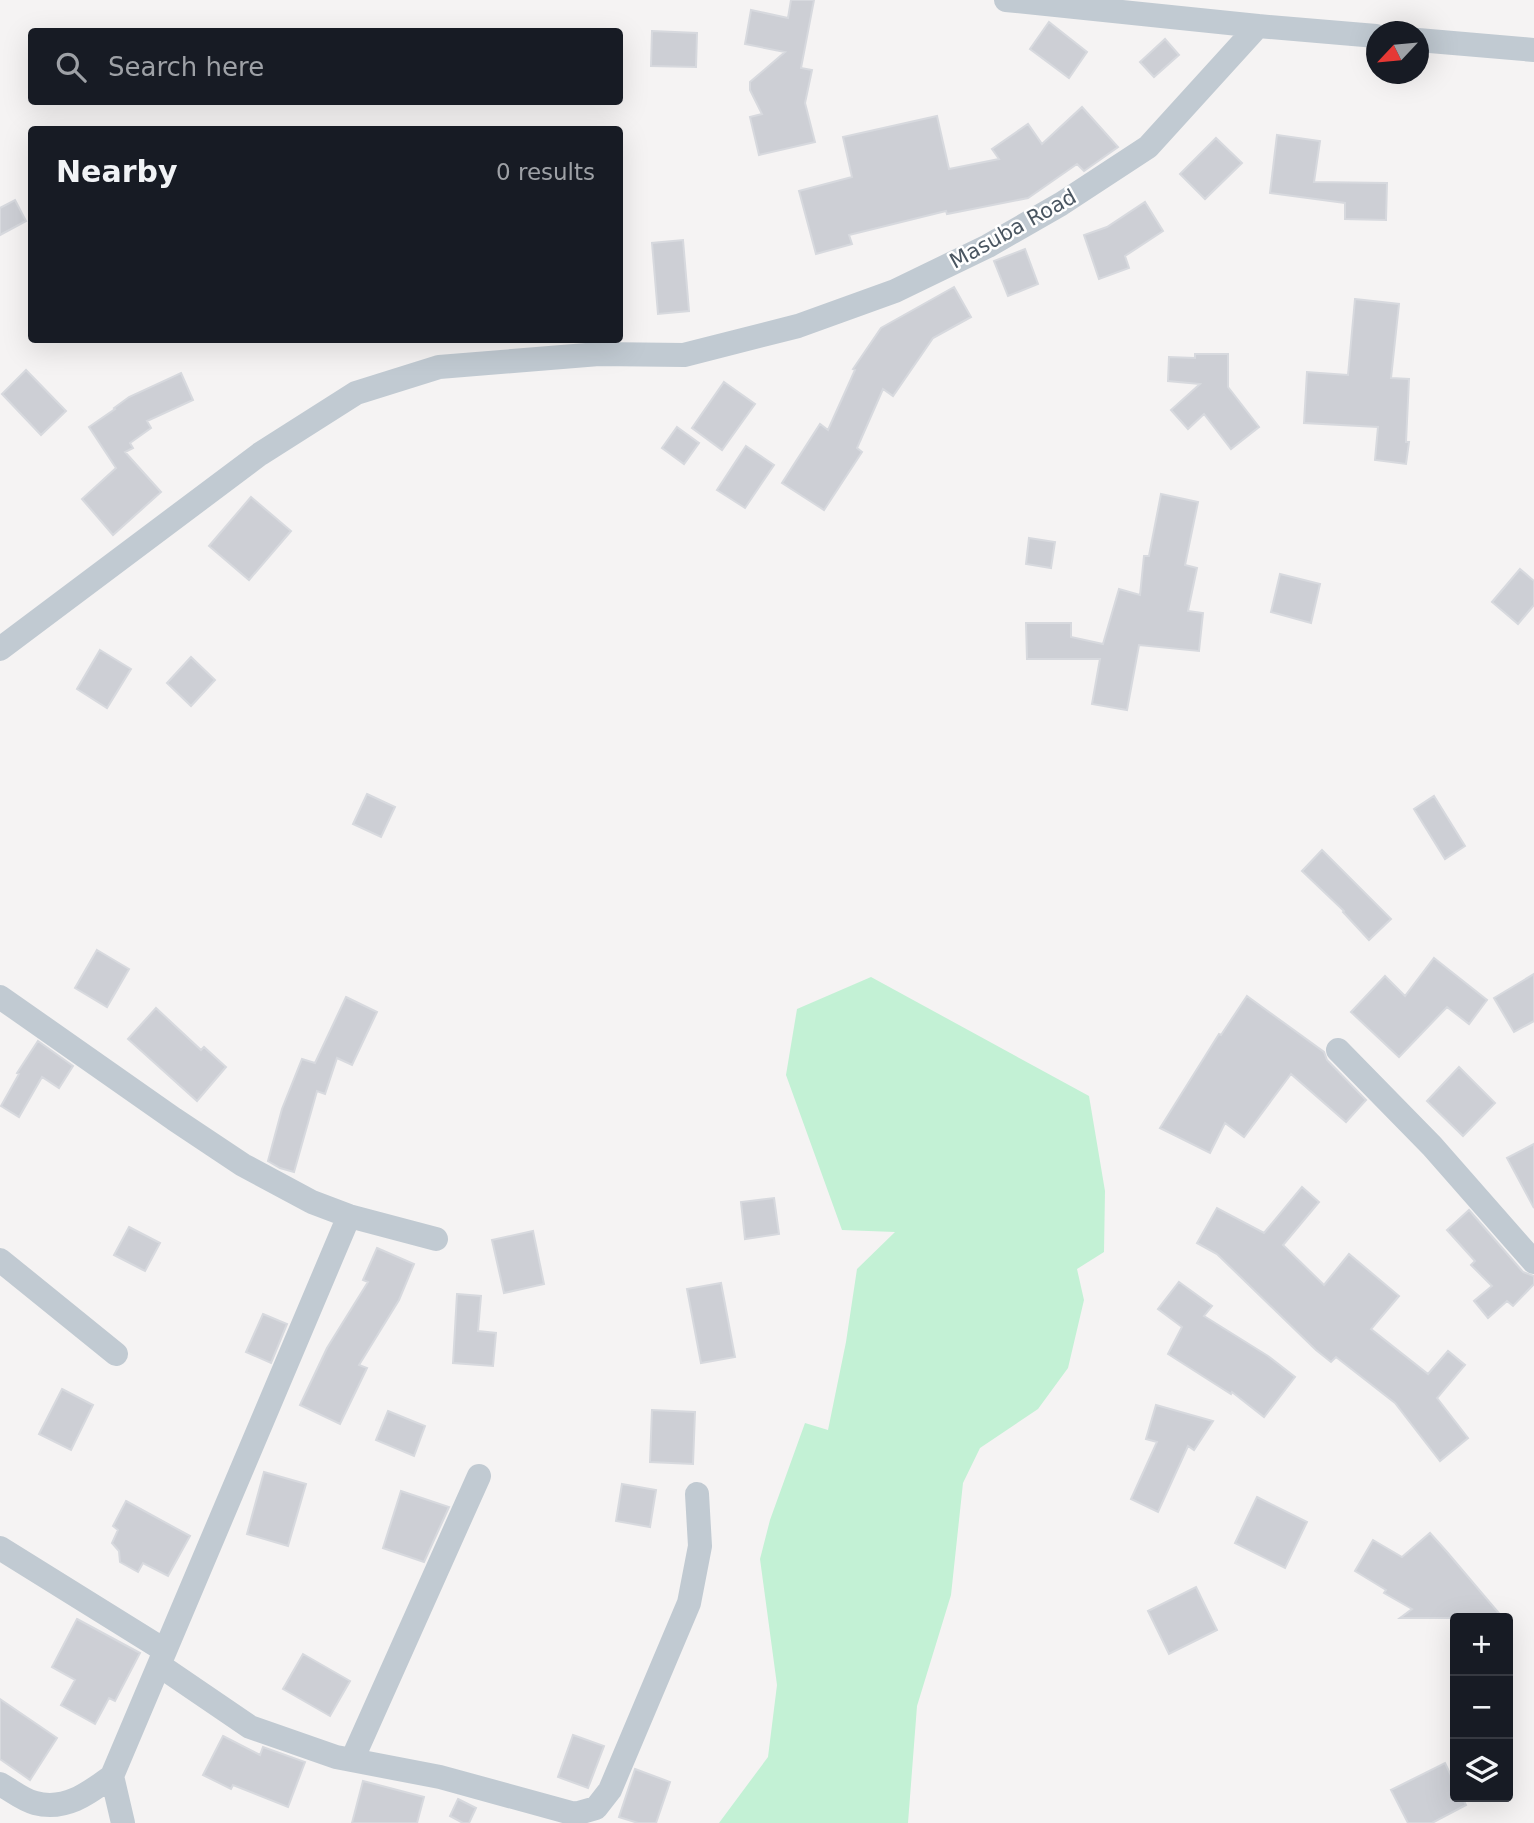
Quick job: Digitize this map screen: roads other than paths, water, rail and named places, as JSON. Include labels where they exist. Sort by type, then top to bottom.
[{"type":"street","points":[[1006,0],[1366,35]]},
{"type":"street","name":"Masuba Road","points":[[0,649],[260,454],[356,393],[439,367],[599,354],[684,355],[798,326],[895,291],[988,246],[1061,204],[1148,147],[1258,26]]},
{"type":"street","points":[[1429,41],[1534,50]]},
{"type":"street","points":[[0,997],[243,1165],[312,1202],[349,1216],[436,1239]]},
{"type":"street","points":[[1338,1050],[1432,1146],[1534,1262]]},
{"type":"street","points":[[0,1784],[34,1803],[64,1805],[88,1793],[112,1776],[349,1216]]},
{"type":"street","points":[[0,1260],[116,1354]]},
{"type":"street","points":[[352,1760],[479,1476]]},
{"type":"street","points":[[0,1548],[161,1658],[250,1727],[336,1757],[440,1777],[575,1814],[596,1808],[610,1790],[689,1604],[700,1546],[697,1494]]},
{"type":"street","points":[[112,1776],[122,1823]]}]
